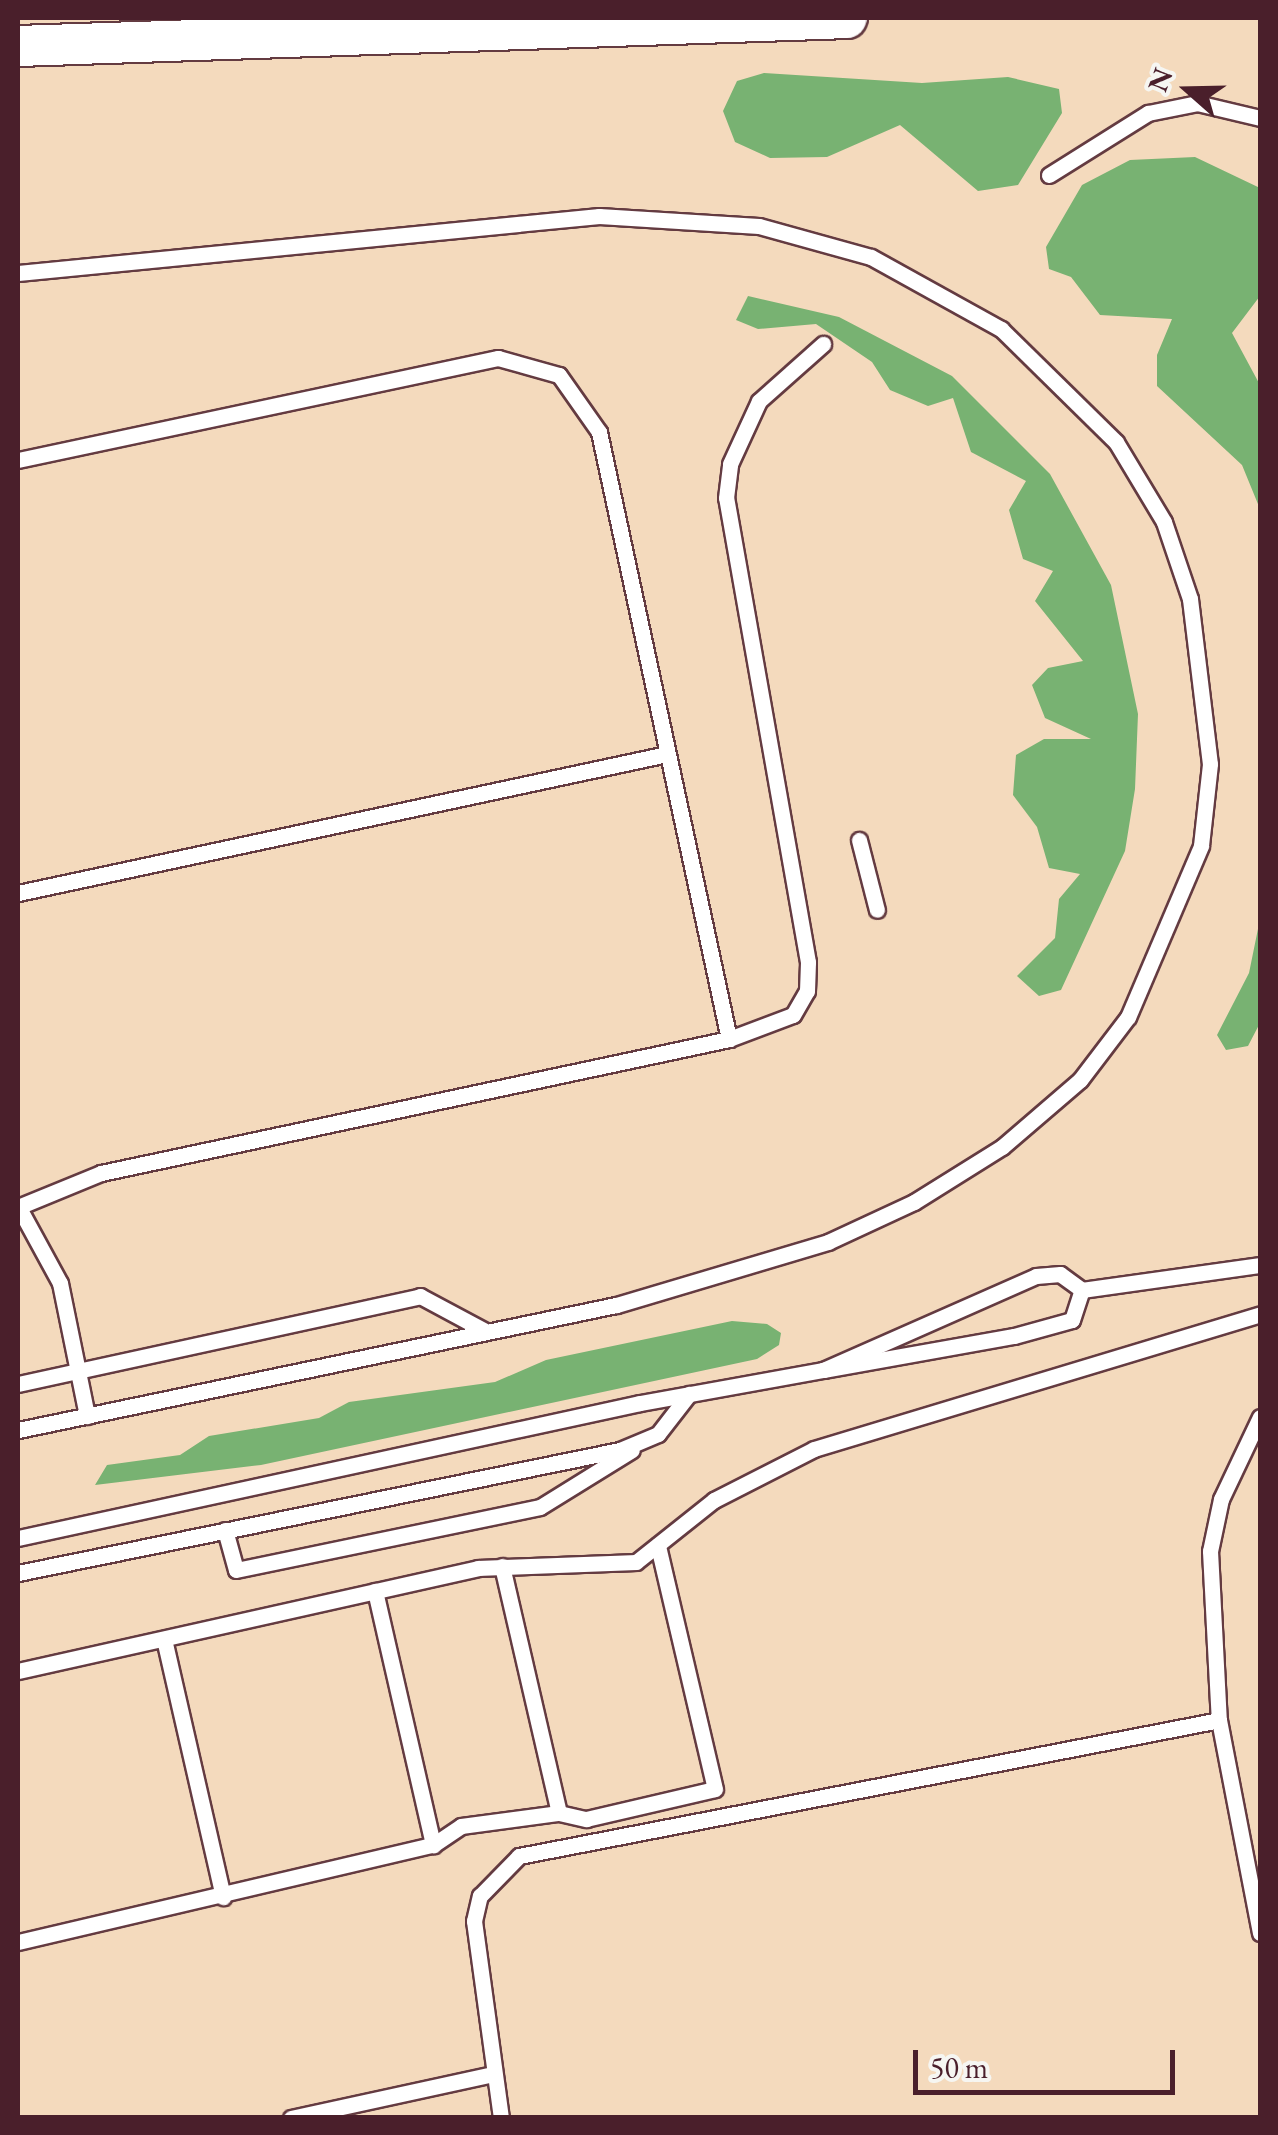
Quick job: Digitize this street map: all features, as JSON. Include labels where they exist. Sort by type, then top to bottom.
[{"type":"street","points":[[18,46],[847,18]]},
{"type":"lane","points":[[1049,175],[1148,112],[1197,103],[1260,118]]},
{"type":"lane","points":[[18,273],[488,222],[659,217],[774,229],[871,257],[1001,328],[1116,442],[1164,522],[1206,679],[1201,846],[1128,1018],[1080,1080],[1002,1147],[828,1242],[487,1332],[18,1430]]},
{"type":"lane","points":[[87,1416],[60,1283],[18,1207],[101,1174],[729,1039],[793,1015],[807,990],[808,962],[728,537],[730,464],[759,401],[823,344]]},
{"type":"lane","points":[[18,460],[498,358],[534,362],[580,395],[599,432],[729,1039]]},
{"type":"lane","points":[[18,893],[667,754]]},
{"type":"lane","points":[[858,840],[877,910]]},
{"type":"lane","points":[[823,1370],[1036,1276],[1060,1274],[1082,1290],[1260,1265]]},
{"type":"lane","points":[[18,1538],[690,1394],[1072,1320],[1082,1290]]},
{"type":"lane","points":[[18,1384],[78,1366],[420,1296],[487,1332]]},
{"type":"lane","points":[[18,1671],[502,1566],[636,1562],[714,1500],[814,1449],[1260,1314]]},
{"type":"lane","points":[[225,1530],[236,1570],[540,1507],[641,1444],[690,1394]]},
{"type":"lane","points":[[1260,1417],[1221,1499],[1210,1551],[1219,1720],[1260,1933]]},
{"type":"lane","points":[[18,1573],[641,1444]]},
{"type":"lane","points":[[18,1942],[433,1845],[460,1826],[559,1813],[586,1819],[716,1789],[658,1546]]},
{"type":"lane","points":[[502,1566],[559,1813]]},
{"type":"lane","points":[[375,1591],[433,1845]]},
{"type":"lane","points":[[164,1638],[223,1897]]},
{"type":"lane","points":[[501,2118],[474,1921],[480,1896],[519,1856],[1219,1720]]},
{"type":"lane","points":[[291,2118],[493,2074]]},
{"type":"green space","points":[[764,73],[922,83],[1008,77],[1059,89],[1062,113],[1018,185],[978,191],[900,125],[827,157],[770,158],[735,142],[723,111],[737,81]]},
{"type":"green space","points":[[1195,157],[1260,188],[1260,296],[1232,333],[1260,385],[1260,509],[1242,465],[1157,386],[1157,355],[1172,319],[1100,315],[1071,277],[1049,269],[1046,247],[1082,185],[1130,160]]},
{"type":"green space","points":[[748,296],[839,317],[952,376],[1050,474],[1111,585],[1138,714],[1135,789],[1125,851],[1061,990],[1039,996],[1017,976],[1055,938],[1059,899],[1080,874],[1049,868],[1037,827],[1013,795],[1016,755],[1044,739],[1091,739],[1045,718],[1032,685],[1048,668],[1083,661],[1035,601],[1053,571],[1023,559],[1009,510],[1026,481],[971,452],[953,398],[928,406],[890,390],[872,362],[816,324],[758,329],[736,320]]},
{"type":"green space","points":[[1260,919],[1260,1023],[1248,1046],[1226,1050],[1217,1035],[1249,973]]},
{"type":"green space","points":[[732,1321],[767,1324],[781,1333],[779,1345],[757,1359],[261,1465],[95,1485],[107,1465],[180,1455],[209,1436],[319,1418],[349,1402],[495,1382],[546,1360]]}]
